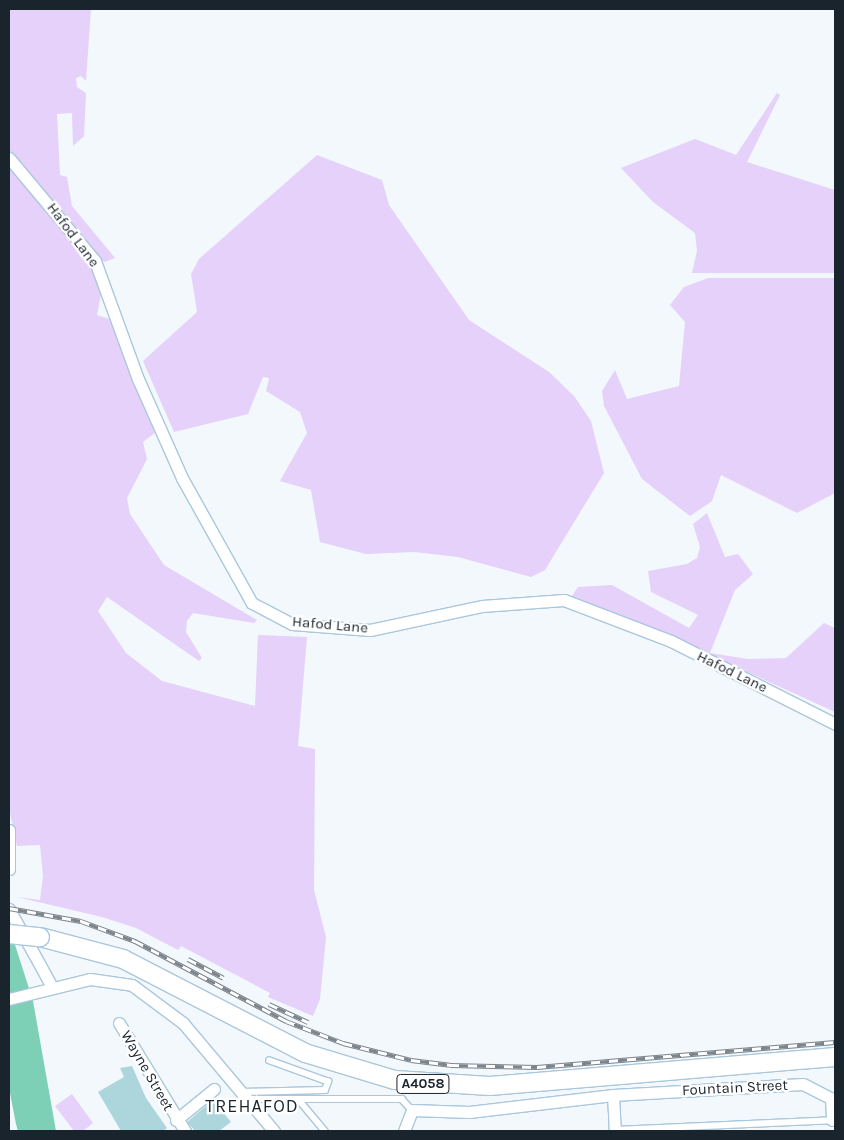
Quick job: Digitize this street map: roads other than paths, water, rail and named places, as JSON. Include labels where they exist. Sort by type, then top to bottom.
[{"type":"main road","name":"A4058","points":[[9,934],[40,937],[123,959],[305,1053],[395,1080],[490,1086],[835,1057]]},
{"type":"street","name":"Hafod Lane","points":[[9,158],[96,261],[138,379],[182,478],[252,603],[292,624],[370,630],[482,606],[564,600],[671,641],[835,724]]},
{"type":"street","points":[[9,830],[9,869]]},
{"type":"street","points":[[9,909],[52,988]]},
{"type":"street","points":[[9,999],[90,979],[114,980],[147,992],[184,1023],[274,1131]]},
{"type":"street","name":"Wayne Street","points":[[119,1023],[139,1050],[179,1127],[214,1090]]},
{"type":"street","name":"Fountain Street","points":[[614,1095],[803,1084],[830,1098],[832,1120]]},
{"type":"street","points":[[404,1131],[412,1110],[469,1112],[614,1095],[615,1130]]},
{"type":"lane","points":[[245,1095],[325,1090],[328,1082],[270,1061]]},
{"type":"lane","points":[[245,1095],[299,1100],[402,1099],[412,1110]]},
{"type":"lane","points":[[299,1100],[325,1131]]},
{"type":"lane","points":[[615,1130],[832,1120]]},
{"type":"railway","points":[[9,908],[81,921],[135,941],[286,1021],[343,1043],[411,1060],[450,1065],[537,1067],[835,1042]]},
{"type":"railway","points":[[188,959],[223,978]]},
{"type":"railway","points":[[269,1004],[308,1022]]},
{"type":"district","name":"TREHAFOD","points":[[252,1106]]}]
